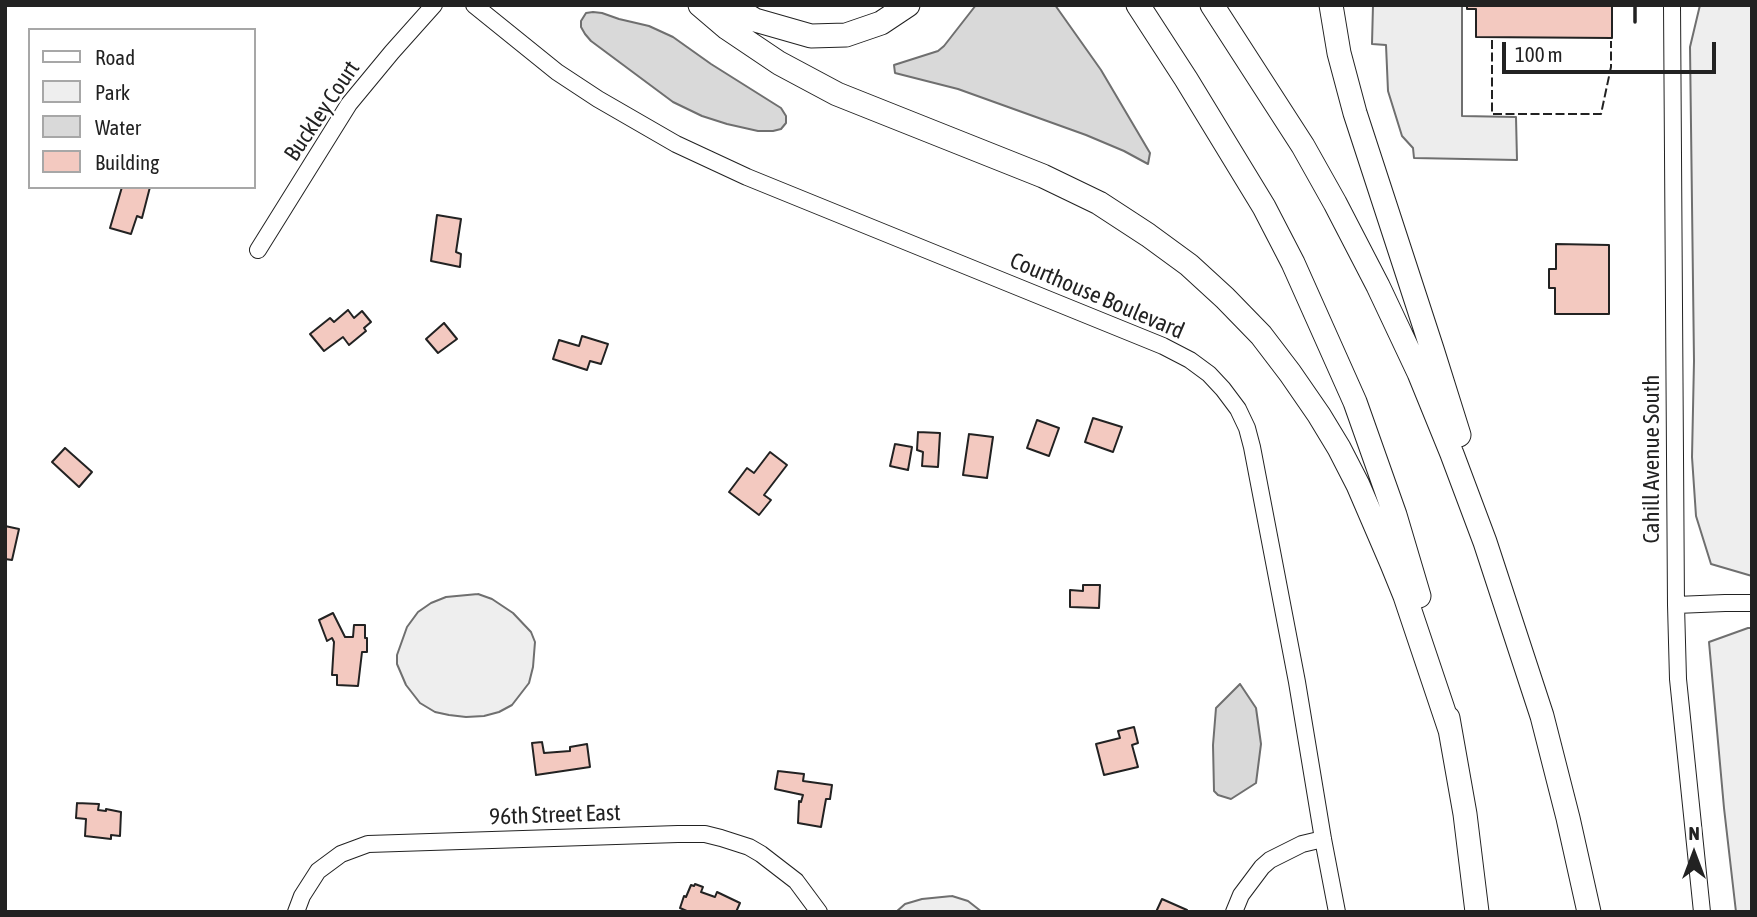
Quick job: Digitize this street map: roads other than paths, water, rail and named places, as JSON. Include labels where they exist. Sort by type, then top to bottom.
[{"type":"highway","points":[[700,5],[727,29],[837,94],[1043,176],[1099,203],[1189,265],[1224,298],[1261,335],[1290,373],[1319,415],[1352,472],[1405,596],[1450,730]]},
{"type":"highway","points":[[730,5],[755,20],[811,36],[846,35],[881,23],[908,5]]},
{"type":"highway","points":[[1138,5],[1264,207],[1293,263],[1346,381],[1376,459],[1427,626],[1465,814],[1477,912]]},
{"type":"highway","points":[[1212,5],[1303,146],[1335,202],[1419,373],[1485,542],[1542,716],[1588,912]]},
{"type":"highway","points":[[1331,5],[1339,53],[1354,113],[1441,376],[1479,500],[1509,613]]},
{"type":"street","name":"Buckley Court","points":[[258,250],[349,104],[434,5]]},
{"type":"street","name":"Courthouse Boulevard","points":[[474,5],[557,72],[676,144],[757,182],[1163,346],[1209,374],[1238,409],[1252,447],[1337,912]]},
{"type":"street","name":"Cahill Avenue South","points":[[1672,5],[1678,679],[1702,912]]},
{"type":"street","points":[[1676,605],[1752,603]]},
{"type":"street","name":"96th Street East","points":[[296,912],[302,896],[318,871],[341,854],[368,844],[691,834],[721,838],[761,854],[796,881],[819,912]]},
{"type":"street","points":[[1234,912],[1241,895],[1270,860],[1302,844],[1323,839]]},
{"type":"water","points":[[976,5],[1055,5],[1101,70],[1150,153],[1148,164],[1086,135],[958,89],[895,73],[894,65],[938,51],[944,46]]},
{"type":"water","points":[[593,12],[649,26],[673,37],[781,108],[786,116],[786,123],[781,129],[758,131],[702,116],[673,102],[591,41],[581,27],[581,21],[586,13]]},
{"type":"water","points":[[1240,684],[1256,708],[1261,744],[1256,783],[1231,799],[1214,791],[1213,745],[1216,708]]}]
